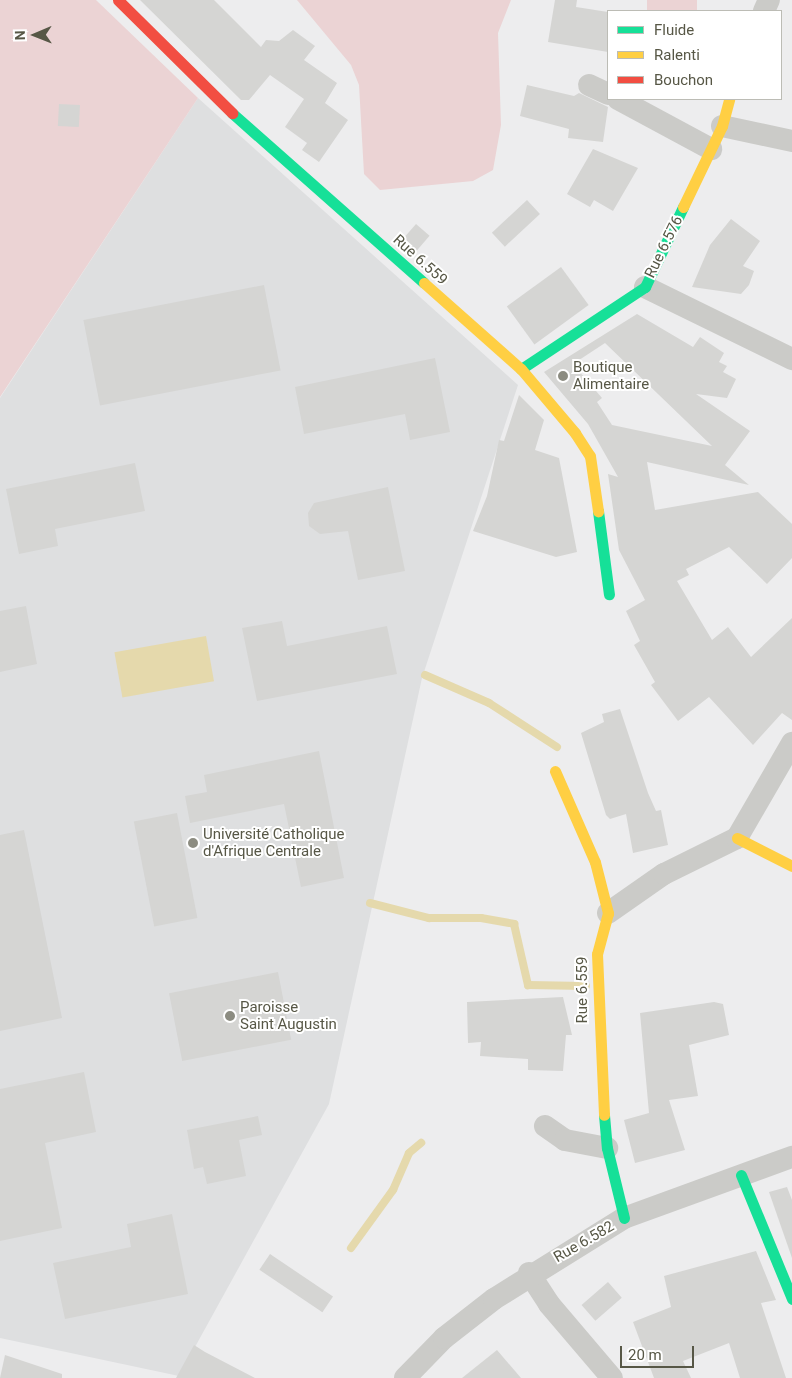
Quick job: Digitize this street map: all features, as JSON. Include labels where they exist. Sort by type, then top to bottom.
[{"type":"street","name":"Rue 6.559","points":[[118,0],[198,82],[521,369],[590,456],[610,594]]},
{"type":"street","points":[[620,100],[711,149]]},
{"type":"street","name":"Rue 6.576","points":[[521,369],[645,287],[722,126],[729,100]]},
{"type":"street","points":[[722,126],[792,141]]},
{"type":"street","points":[[645,287],[792,359]]},
{"type":"street","points":[[608,913],[664,874],[736,838],[792,743]]},
{"type":"street","name":"Rue 6.559","points":[[555,771],[595,862],[608,913],[597,954],[597,982],[607,1148],[624,1218]]},
{"type":"street","points":[[736,838],[792,866]]},
{"type":"street","points":[[545,1126],[565,1140],[607,1148]]},
{"type":"street","name":"Rue 6.582","points":[[404,1378],[444,1338],[529,1274],[624,1218],[792,1157]]},
{"type":"street","points":[[741,1175],[792,1299]]},
{"type":"street","points":[[529,1274],[549,1304],[612,1378]]},
{"type":"shaded area","points":[[0,0],[96,0],[198,98],[0,397]]},
{"type":"shaded area","points":[[297,0],[511,0],[498,33],[501,125],[493,170],[473,181],[380,190],[364,174],[359,85],[351,65]]},
{"type":"shaded area","points":[[647,0],[697,0],[697,10],[647,10]]},
{"type":"shaded area","name":"Université Catholique d'Afrique Centrale","points":[[198,98],[518,385],[422,678],[329,1104],[179,1376],[0,1338],[0,398]]},
{"type":"shaded area","points":[[206,636],[214,681],[122,697],[114,652]]},
{"type":"building","points":[[140,0],[214,0],[261,47],[266,40],[279,41],[293,30],[315,46],[304,60],[337,83],[325,103],[348,120],[319,162],[302,150],[307,143],[285,127],[304,99],[270,75],[249,100],[241,100]]},
{"type":"building","points":[[555,0],[577,0],[576,7],[607,12],[607,52],[548,42]]},
{"type":"building","points":[[527,85],[574,96],[579,93],[608,107],[603,142],[568,138],[569,129],[520,116]]},
{"type":"building","points":[[59,104],[80,105],[79,127],[58,126]]},
{"type":"building","points":[[593,149],[638,168],[613,211],[594,200],[590,207],[567,194]]},
{"type":"building","points":[[527,200],[540,214],[505,247],[492,233]]},
{"type":"building","points":[[731,219],[760,241],[743,266],[754,271],[749,285],[741,294],[692,287],[710,245]]},
{"type":"building","points":[[416,224],[430,236],[414,253],[401,241]]},
{"type":"building","points":[[561,267],[589,305],[534,344],[507,306]]},
{"type":"building","points":[[264,285],[281,370],[100,406],[83,320]]},
{"type":"building","points":[[637,314],[693,347],[700,337],[724,353],[719,362],[727,366],[723,372],[736,379],[727,398],[696,394],[750,431],[725,465],[749,485],[647,462],[655,510],[758,492],[792,524],[792,558],[767,584],[729,547],[686,569],[689,575],[677,581],[712,640],[728,627],[751,657],[792,618],[792,720],[782,713],[753,745],[709,697],[678,721],[651,685],[655,682],[634,645],[640,641],[626,611],[645,600],[619,550],[608,474],[618,477],[588,424],[544,372]],"holes":[[[605,343],[712,446],[612,425],[597,402],[602,398],[573,364]]]},
{"type":"building","points":[[435,358],[450,432],[410,440],[405,414],[304,434],[295,387]]},
{"type":"building","points":[[519,395],[544,420],[535,450],[559,458],[577,552],[556,557],[473,531],[487,496],[499,440],[504,441]]},
{"type":"building","points":[[135,463],[145,511],[55,529],[58,546],[19,554],[6,489]]},
{"type":"building","points":[[388,487],[405,571],[358,580],[348,531],[320,534],[309,526],[308,513],[314,503]]},
{"type":"building","points":[[26,606],[37,664],[0,672],[0,611]]},
{"type":"building","points":[[282,621],[287,646],[387,626],[397,674],[257,701],[242,628]]},
{"type":"building","points":[[620,709],[648,793],[656,811],[661,810],[668,845],[633,853],[626,814],[610,819],[606,815],[581,733],[604,722],[602,714]]},
{"type":"building","points":[[319,751],[344,878],[301,887],[284,804],[190,823],[185,796],[207,792],[204,775]]},
{"type":"building","points":[[177,813],[197,918],[154,926],[134,821]]},
{"type":"building","points":[[24,830],[62,1018],[0,1031],[0,835]]},
{"type":"building","name":"Paroisse Saint Augustin","points":[[278,972],[291,1040],[182,1061],[169,993]]},
{"type":"building","points":[[563,997],[572,1035],[566,1035],[563,1071],[528,1070],[528,1059],[480,1056],[481,1042],[468,1043],[467,1002]]},
{"type":"building","points":[[714,1002],[723,1004],[729,1035],[689,1045],[698,1096],[669,1100],[685,1150],[635,1163],[624,1120],[649,1113],[640,1013]]},
{"type":"building","points":[[84,1072],[96,1132],[45,1143],[62,1228],[0,1241],[0,1089]]},
{"type":"building","points":[[258,1116],[262,1135],[239,1140],[246,1176],[207,1184],[203,1167],[194,1169],[187,1130]]},
{"type":"building","points":[[787,1187],[792,1200],[792,1258],[769,1192]]},
{"type":"building","points":[[172,1214],[188,1294],[65,1319],[53,1263],[131,1247],[127,1224]]},
{"type":"building","points":[[756,1251],[776,1300],[761,1303],[786,1378],[740,1378],[729,1343],[683,1361],[691,1378],[654,1378],[633,1322],[671,1307],[664,1276]]},
{"type":"building","points":[[270,1254],[333,1296],[322,1312],[259,1270]]},
{"type":"building","points":[[608,1282],[622,1298],[595,1321],[582,1305]]},
{"type":"building","points":[[194,1345],[205,1352],[255,1378],[176,1378]]},
{"type":"building","points":[[497,1350],[521,1378],[462,1378]]},
{"type":"building","points":[[5,1355],[62,1374],[62,1378],[0,1378]]},
{"type":"waterway","points":[[425,675],[489,703],[557,747]]},
{"type":"waterway","points":[[370,903],[429,918],[481,918],[514,924],[528,985],[586,986]]},
{"type":"waterway","points":[[351,1248],[393,1190],[409,1153],[421,1143]]},
{"type":"traffic: fast","points":[[232,113],[424,283]]},
{"type":"traffic: fast","points":[[521,369],[645,287],[683,207]]},
{"type":"traffic: fast","points":[[598,511],[609,594]]},
{"type":"traffic: fast","points":[[604,1115],[607,1148],[624,1218]]},
{"type":"traffic: fast","points":[[741,1175],[792,1299]]},
{"type":"traffic: slow","points":[[683,207],[722,126],[729,100]]},
{"type":"traffic: slow","points":[[424,283],[521,369],[575,433],[590,456],[598,511]]},
{"type":"traffic: slow","points":[[555,771],[595,862],[608,913],[597,954],[604,1115]]},
{"type":"traffic: slow","points":[[737,838],[792,866]]},
{"type":"traffic: jam","points":[[118,0],[232,113]]},
{"type":"place","name":"Boutique Alimentaire","points":[[563,376]]},
{"type":"place","name":"Université Catholique d'Afrique Centrale","points":[[193,843]]},
{"type":"place","name":"Paroisse Saint Augustin","points":[[230,1016]]}]
